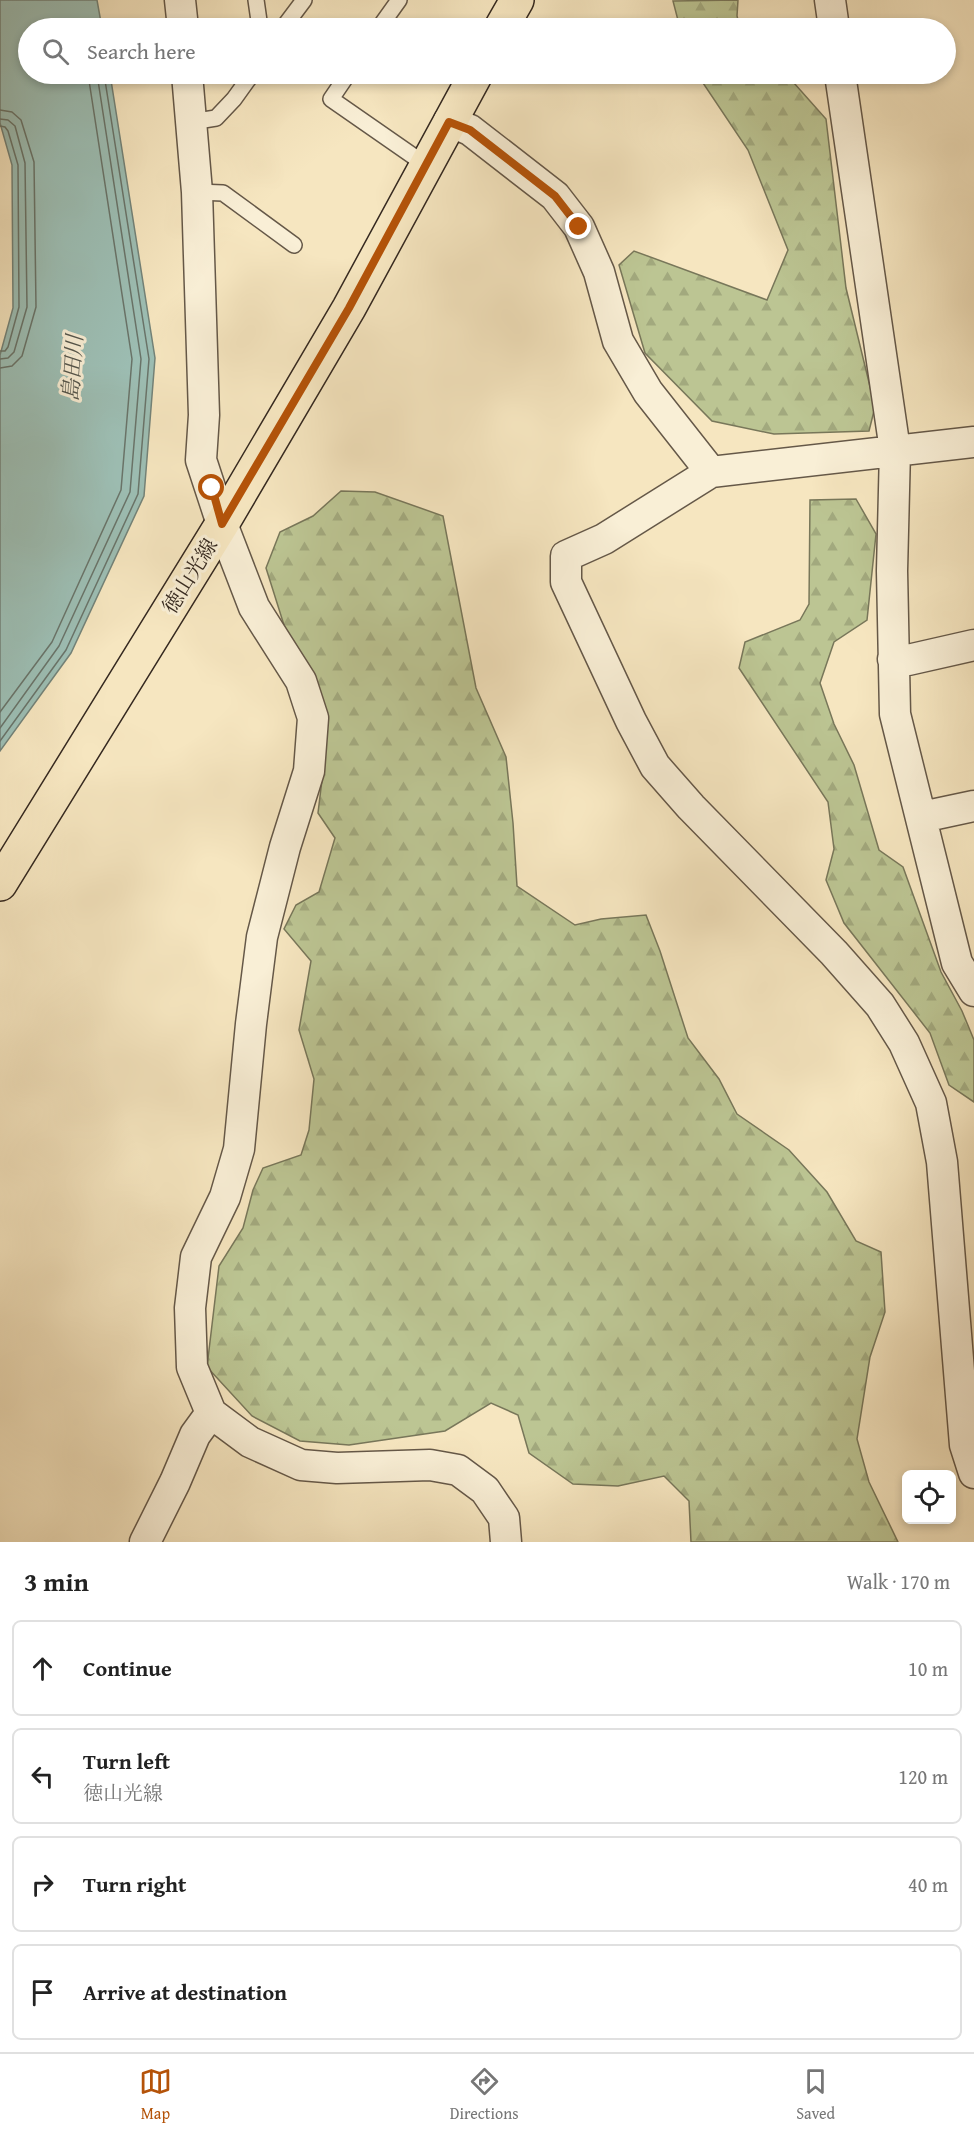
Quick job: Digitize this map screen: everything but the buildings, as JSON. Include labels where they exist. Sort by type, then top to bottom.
[{"type":"main road","points":[[507,18],[517,0]]},
{"type":"main road","name":"徳山光線","points":[[0,884],[222,524],[349,308],[470,84]]},
{"type":"street","points":[[180,0],[182,18]]},
{"type":"street","points":[[830,0],[833,18]]},
{"type":"street","points":[[188,84],[197,192],[204,414],[201,460],[222,524],[254,607],[301,681],[313,718],[309,771],[285,847],[262,938],[250,1024],[239,1149],[225,1197],[196,1257],[190,1308],[192,1367],[211,1413],[250,1442],[301,1465],[337,1468],[430,1465],[458,1470],[485,1490],[504,1518],[506,1542]]},
{"type":"street","points":[[841,84],[895,450],[892,571],[895,714],[922,817],[974,991]]},
{"type":"street","points":[[449,122],[470,130],[555,196],[579,227],[599,272],[618,341],[648,392],[711,472]]},
{"type":"street","points":[[974,442],[711,472],[604,539],[566,556],[566,582],[631,721],[656,766],[691,807],[834,953],[880,1005],[904,1043],[931,1102],[942,1161],[965,1445],[974,1473]]},
{"type":"street","points":[[893,659],[908,660],[974,645]]},
{"type":"street","points":[[922,817],[974,806]]},
{"type":"street","points":[[145,1542],[176,1482],[195,1435],[211,1413]]},
{"type":"lane","points":[[256,0],[259,18]]},
{"type":"lane","points":[[291,18],[304,0]]},
{"type":"lane","points":[[386,18],[399,0]]},
{"type":"lane","points":[[191,122],[216,118],[245,84]]},
{"type":"lane","points":[[341,84],[331,99],[426,165]]},
{"type":"lane","points":[[197,192],[223,193],[294,244]]},
{"type":"green space","points":[[738,0],[738,18],[677,18],[673,1]]},
{"type":"green space","points":[[704,84],[795,84],[826,119],[846,288],[875,407],[869,431],[774,434],[712,421],[645,353],[619,265],[634,251],[767,300],[788,250],[748,150]]},
{"type":"green space","points":[[341,491],[375,492],[443,516],[476,688],[506,757],[517,886],[575,925],[601,919],[646,915],[688,1038],[719,1079],[737,1114],[789,1150],[827,1192],[856,1241],[881,1252],[885,1312],[870,1357],[857,1439],[869,1482],[898,1542],[691,1542],[689,1501],[664,1476],[618,1486],[573,1484],[529,1453],[518,1415],[491,1403],[445,1431],[349,1445],[300,1441],[252,1416],[207,1367],[219,1266],[243,1228],[253,1190],[263,1168],[301,1155],[309,1130],[314,1079],[299,1030],[311,961],[284,929],[296,905],[319,892],[335,838],[318,813],[325,755],[266,568],[280,532],[313,516]]},
{"type":"green space","points":[[856,499],[876,534],[867,620],[834,642],[820,683],[834,724],[854,765],[879,850],[903,867],[941,972],[962,1011],[974,1040],[974,1102],[949,1085],[930,1033],[844,923],[826,880],[834,849],[828,802],[739,668],[745,642],[800,620],[809,604],[810,500]]},
{"type":"water","name":"島田川","points":[[0,0],[97,0],[100,18],[18,18],[18,84],[112,84],[155,358],[144,496],[71,653],[0,751],[0,355],[13,308],[12,165],[0,123]]},
{"type":"route","points":[[212,488],[222,524],[349,308],[449,122],[470,130],[555,196],[579,227]]}]
